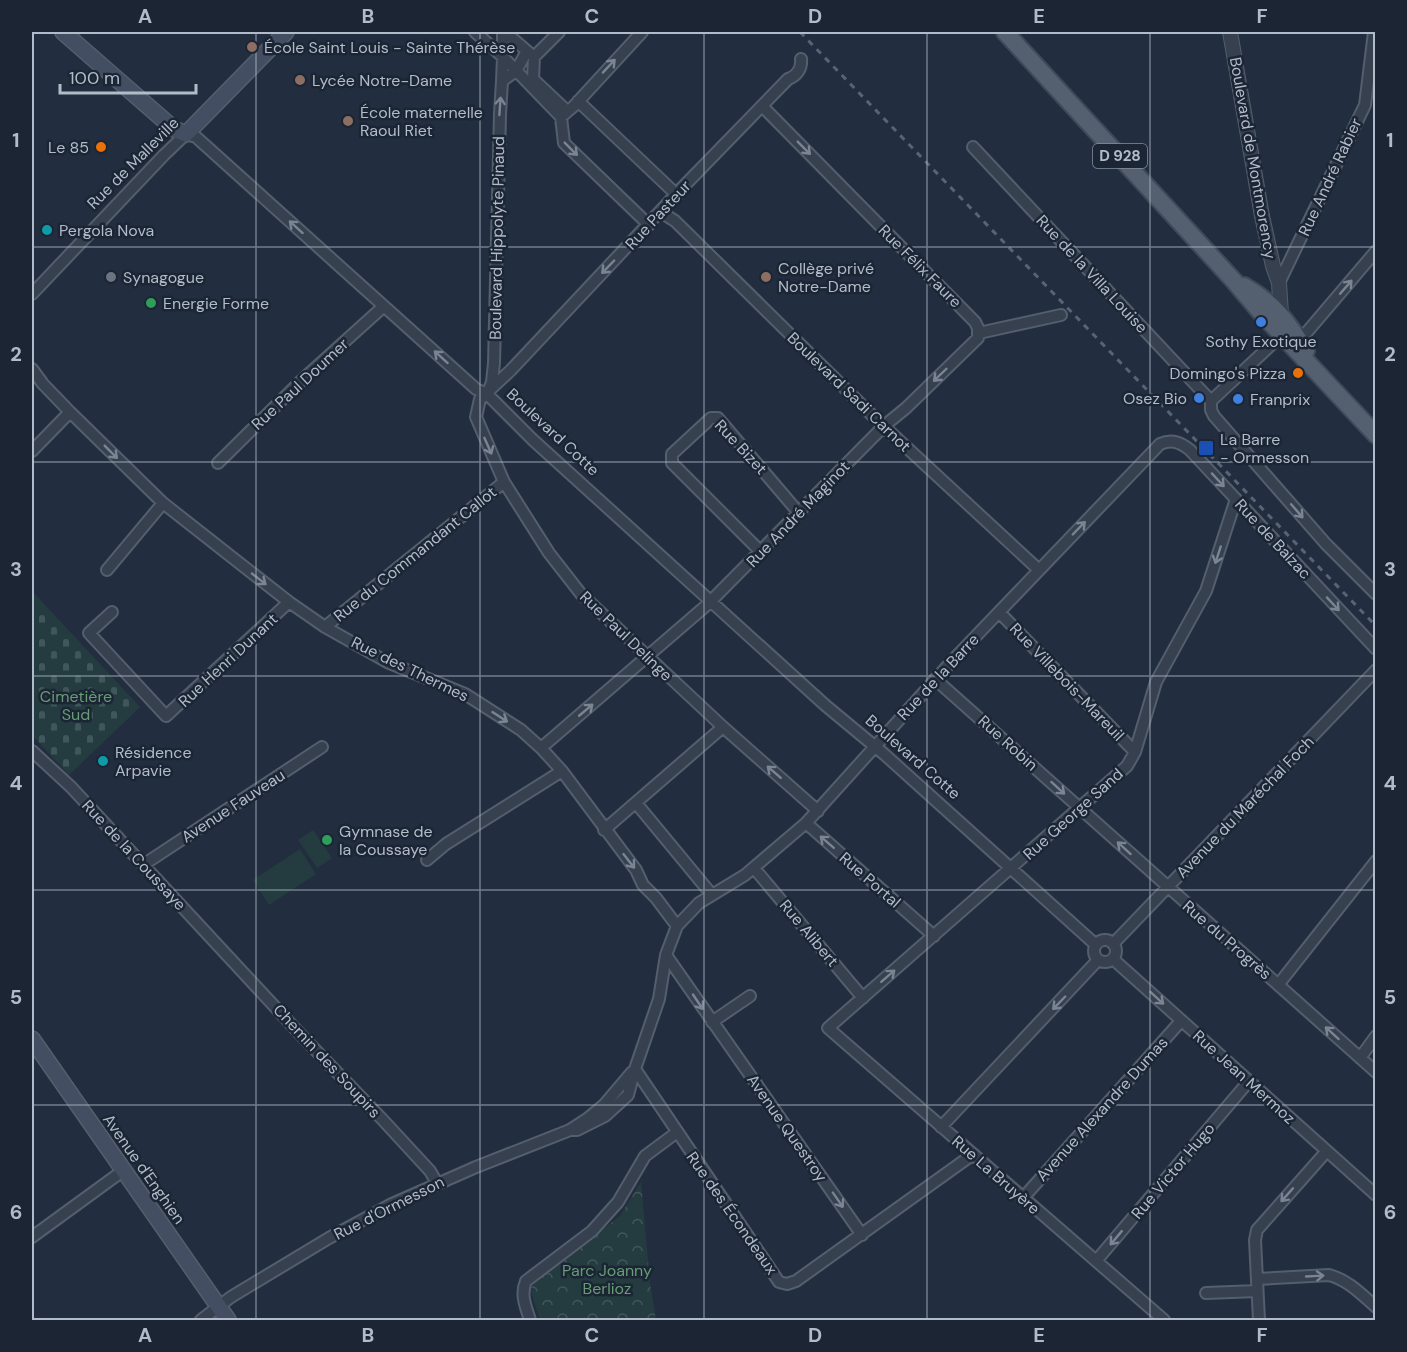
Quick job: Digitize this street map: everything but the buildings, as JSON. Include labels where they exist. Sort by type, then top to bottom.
[{"type":"main road","points":[[56,32],[64,32]]},
{"type":"main road","name":"Boulevard Cotte","points":[[64,32],[174,129],[186,134]]},
{"type":"main road","name":"Rue de Malleville","points":[[186,134],[286,32]]},
{"type":"main road","name":"D 928","points":[[1005,32],[1234,281],[1269,294],[1288,331],[1323,377],[1376,435]]},
{"type":"main road","name":"Avenue d'Enghien","points":[[32,1039],[228,1320]]},
{"type":"street","points":[[476,32],[564,114]]},
{"type":"street","points":[[502,81],[559,32]]},
{"type":"street","points":[[642,32],[564,114],[562,137],[564,143],[649,225]]},
{"type":"street","name":"Boulevard de Montmorency","points":[[1230,32],[1262,216],[1269,294]]},
{"type":"street","name":"Rue André Rabier","points":[[1269,294],[1365,105],[1374,32]]},
{"type":"street","points":[[486,42],[497,40],[504,33],[531,54]]},
{"type":"street","name":"Boulevard Hippolyte Pinaud","points":[[487,394],[492,382],[494,363],[504,33]]},
{"type":"street","points":[[530,81],[531,54]]},
{"type":"street","name":"Rue Pasteur","points":[[487,394],[800,70],[801,59]]},
{"type":"street","points":[[578,101],[677,195]]},
{"type":"street","name":"Rue Félix Faure","points":[[763,107],[975,322],[979,333]]},
{"type":"street","name":"Rue de Malleville","points":[[32,294],[145,174],[186,134]]},
{"type":"street","name":"Boulevard Cotte","points":[[186,134],[196,137],[476,388],[487,394],[533,440],[825,705],[1011,868]]},
{"type":"street","name":"Rue de la Villa Louise","points":[[974,147],[1211,400],[1211,410],[1219,422],[1326,544],[1376,594]]},
{"type":"street","name":"Boulevard Sadi Carnot","points":[[661,212],[675,221],[884,426],[1039,570]]},
{"type":"street","points":[[1211,400],[1288,331],[1316,321],[1376,251]]},
{"type":"street","name":"Rue Paul Doumer","points":[[218,463],[301,381],[384,306]]},
{"type":"street","points":[[884,426],[906,408],[974,342],[979,333],[1061,315]]},
{"type":"street","points":[[494,363],[511,370]]},
{"type":"street","name":"Rue des Thermes","points":[[32,369],[70,412],[163,503],[290,602],[325,627],[387,662],[465,694],[521,730],[542,748],[562,771],[636,870],[643,885],[677,926]]},
{"type":"street","name":"Rue Paul Delinge","points":[[487,394],[480,399],[476,417],[504,482],[549,553],[581,594],[723,727],[818,811]]},
{"type":"street","points":[[32,451],[70,412]]},
{"type":"street","name":"Rue Bizet","points":[[760,552],[672,463],[672,454],[711,418],[718,418],[799,513]]},
{"type":"street","name":"Rue André Maginot","points":[[542,748],[711,601],[884,426]]},
{"type":"street","name":"Rue de la Barre","points":[[677,926],[687,914],[754,868],[806,823],[935,679],[1165,442]]},
{"type":"street","name":"Rue de Balzac","points":[[1165,442],[1182,444],[1376,649]]},
{"type":"street","name":"Rue du Commandant Callot","points":[[325,627],[504,482]]},
{"type":"street","name":"Rue George Sand","points":[[828,1028],[1126,766],[1135,752],[1156,682],[1206,591],[1236,500]]},
{"type":"street","points":[[107,570],[163,503]]},
{"type":"street","name":"Rue Henri Dunant","points":[[112,612],[89,633],[166,716],[290,602]]},
{"type":"street","name":"Rue Villebois-Mareuil","points":[[999,612],[1135,752]]},
{"type":"street","name":"Avenue du Maréchal Foch","points":[[1113,944],[1376,670]]},
{"type":"street","name":"Rue Robin","points":[[935,679],[1080,807]]},
{"type":"street","points":[[604,830],[723,727]]},
{"type":"street","name":"Rue de la Coussaye","points":[[32,741],[53,771]]},
{"type":"street","name":"Avenue Fauveau","points":[[143,865],[322,747]]},
{"type":"street","name":"Rue de la Coussaye","points":[[32,751],[71,787],[214,941]]},
{"type":"street","points":[[427,860],[446,844],[562,771]]},
{"type":"street","points":[[636,803],[712,895]]},
{"type":"street","name":"Rue du Progrès","points":[[1080,807],[1376,1072]]},
{"type":"street","name":"Rue Portal","points":[[806,823],[934,936]]},
{"type":"street","points":[[1278,985],[1376,861]]},
{"type":"street","name":"Rue Alibert","points":[[754,868],[863,998]]},
{"type":"street","points":[[1011,868],[1096,945]]},
{"type":"street","name":"Rue d'Ormesson","points":[[201,1320],[231,1297],[329,1238],[392,1204],[437,1183],[570,1130],[577,1130],[617,1108],[628,1095],[634,1069],[659,999],[666,956],[677,926]]},
{"type":"street","points":[[1104,940],[1113,944],[1116,951],[1113,959],[1104,962],[1098,960],[1095,954],[1096,945],[1104,940]]},
{"type":"street","name":"Chemin des Soupirs","points":[[214,941],[430,1171],[437,1183]]},
{"type":"street","name":"Avenue Questroy","points":[[666,956],[862,1234]]},
{"type":"street","name":"Rue Jean Mermoz","points":[[1113,959],[1376,1195]]},
{"type":"street","points":[[941,1127],[1098,960]]},
{"type":"street","points":[[712,1022],[750,996]]},
{"type":"street","name":"Avenue Alexandre Dumas","points":[[1023,1198],[1181,1021]]},
{"type":"street","name":"Rue La Bruyère","points":[[828,1028],[1164,1320]]},
{"type":"street","points":[[1359,1058],[1376,1036]]},
{"type":"street","name":"Rue des Écondeaux","points":[[634,1069],[779,1282],[787,1284],[796,1281],[972,1155]]},
{"type":"street","name":"Rue Victor Hugo","points":[[1096,1261],[1249,1081]]},
{"type":"street","points":[[530,1320],[523,1298],[526,1281],[592,1232],[618,1202],[645,1156],[676,1133]]},
{"type":"street","points":[[1259,1320],[1255,1240],[1257,1230],[1326,1152]]},
{"type":"street","points":[[32,1236],[124,1170]]},
{"type":"street","points":[[1257,1279],[1329,1275],[1350,1284],[1376,1307]]},
{"type":"street","points":[[1206,1293],[1257,1291]]},
{"type":"green space","name":"Cimetière Sud","points":[[32,591],[140,707],[69,775],[32,735]]},
{"type":"green space","points":[[313,830],[332,858],[317,868],[298,840]]},
{"type":"green space","points":[[300,849],[316,874],[269,905],[253,880]]},
{"type":"green space","name":"Parc Joanny Berlioz","points":[[641,1182],[650,1283],[656,1320],[540,1320],[531,1292],[532,1285],[620,1216]]},
{"type":"railway","points":[[800,32],[1376,626]]},
{"type":"place","name":"École Saint Louis - Sainte Thérèse","points":[[252,47]]},
{"type":"place","name":"Lycée Notre-Dame","points":[[300,80]]},
{"type":"place","name":"École maternelle Raoul Riet","points":[[348,121]]},
{"type":"place","name":"Le 85","points":[[101,147]]},
{"type":"place","name":"Pergola Nova","points":[[47,230]]},
{"type":"place","name":"Synagogue","points":[[111,277]]},
{"type":"place","name":"Collège privé Notre-Dame","points":[[766,277]]},
{"type":"place","name":"Energie Forme","points":[[151,303]]},
{"type":"place","name":"Sothy Exotique","points":[[1261,322]]},
{"type":"place","name":"Domingo's Pizza","points":[[1298,373]]},
{"type":"place","name":"Osez Bio","points":[[1199,398]]},
{"type":"place","name":"Franprix","points":[[1238,399]]},
{"type":"place","name":"La Barre - Ormesson","points":[[1206,448]]},
{"type":"place","name":"Résidence Arpavie","points":[[103,761]]},
{"type":"place","name":"Gymnase de la Coussaye","points":[[327,840]]}]
